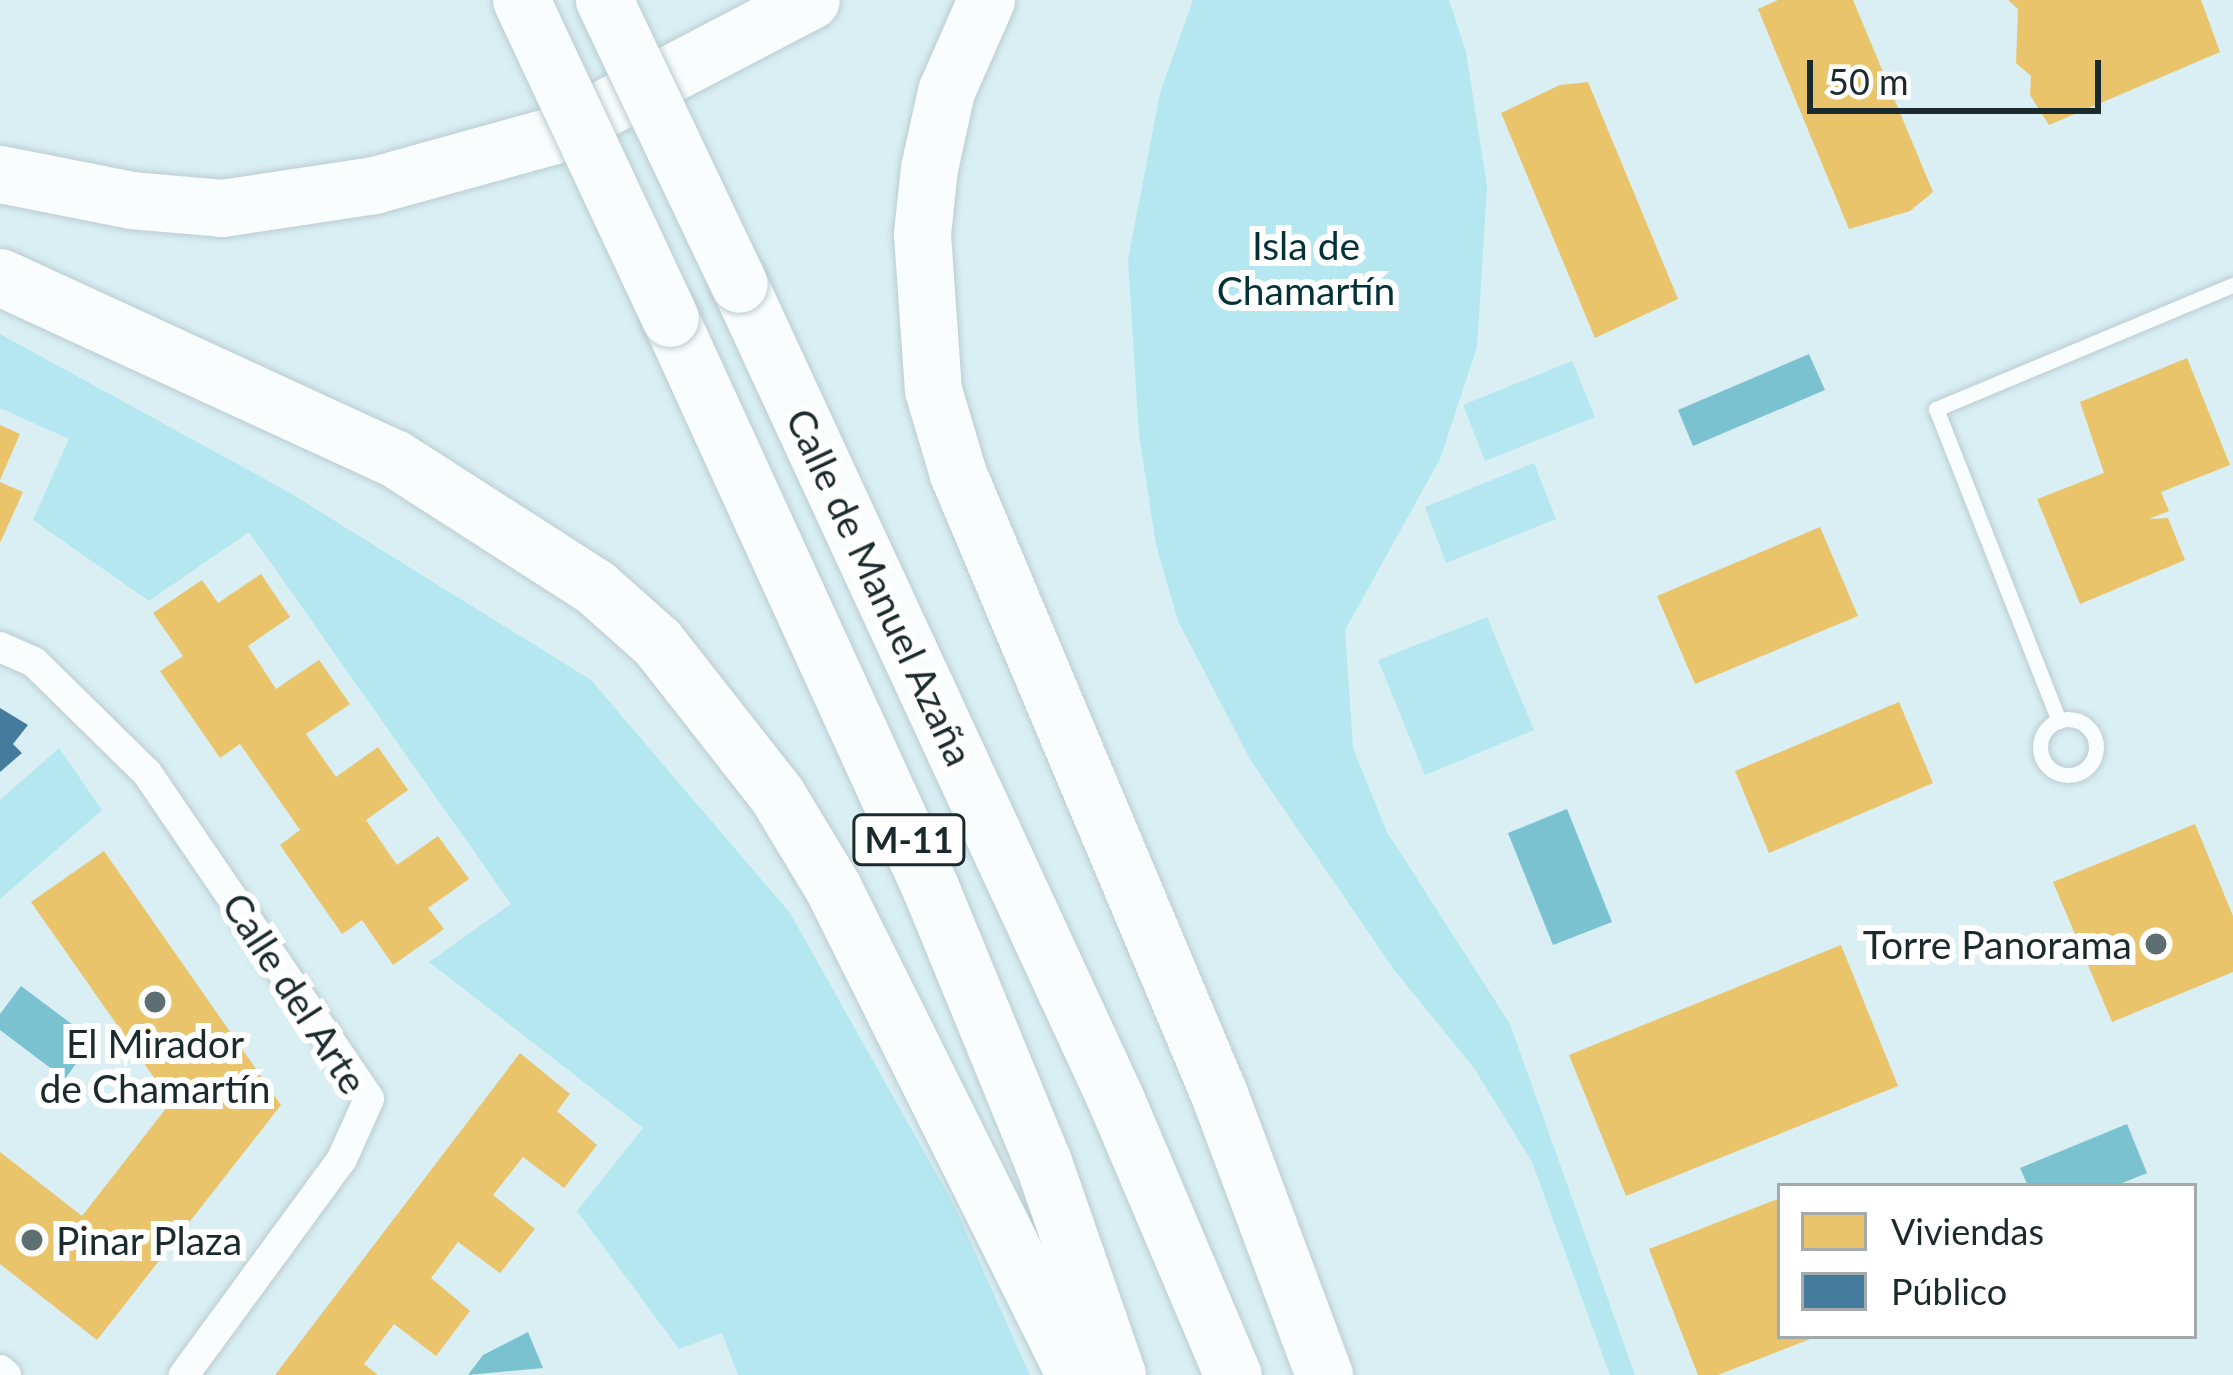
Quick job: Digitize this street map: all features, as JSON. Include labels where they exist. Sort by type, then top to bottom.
[{"type":"highway","name":"Calle de Manuel Azaña","points":[[520,0],[930,887],[1042,1162],[1117,1375]]},
{"type":"highway","name":"Calle de Manuel Azaña","points":[[604,0],[1116,1100],[1233,1375]]},
{"type":"highway","points":[[630,0],[714,184],[739,284]]},
{"type":"highway","points":[[728,49],[796,0]]},
{"type":"highway","points":[[0,174],[131,200],[222,208],[301,200],[551,136],[728,49],[811,0]]},
{"type":"highway","points":[[988,3],[946,91],[929,168],[922,234],[933,390],[958,474],[1219,1094],[1318,1364]]},
{"type":"highway","points":[[0,277],[394,458],[595,587],[657,642],[777,794],[833,889],[1075,1375]]},
{"type":"street","name":"Calle del Arte","points":[[0,647],[34,662],[147,773],[369,1100],[342,1159],[184,1375]]},
{"type":"lane","points":[[2059,721],[1936,409],[2233,285]]},
{"type":"green space","name":"Isla de Chamartín","points":[[1193,0],[1449,0],[1466,52],[1487,186],[1477,347],[1440,459],[1345,630],[1353,748],[1387,832],[1510,1024],[1635,1375],[1610,1375],[1532,1162],[1474,1068],[1395,971],[1251,761],[1178,621],[1156,545],[1139,435],[1128,260],[1160,93]]},
{"type":"green space","points":[[0,334],[285,490],[591,680],[790,913],[954,1205],[1030,1375],[738,1375],[722,1333],[679,1349],[577,1211],[643,1128],[429,962],[511,904],[249,532],[149,601],[33,520],[69,439],[0,408]]},
{"type":"green space","points":[[1572,361],[1595,417],[1485,461],[1463,405]]},
{"type":"green space","points":[[1534,463],[1556,519],[1446,563],[1425,507]]},
{"type":"green space","points":[[1487,617],[1534,730],[1425,775],[1378,660]]},
{"type":"green space","points":[[59,748],[102,810],[0,899],[0,800]]},
{"type":"shaded area","points":[[1809,354],[1825,390],[1693,446],[1678,410]]},
{"type":"shaded area","points":[[1567,809],[1612,922],[1553,945],[1508,833]]},
{"type":"shaded area","points":[[21,986],[93,1040],[65,1079],[0,1030],[0,1014]]},
{"type":"shaded area","points":[[2127,1124],[2147,1173],[2122,1183],[2027,1183],[2020,1168]]},
{"type":"shaded area","points":[[528,1332],[543,1368],[468,1375],[483,1355]]},
{"type":"building: Viviendas","points":[[1778,0],[1853,0],[1933,192],[1910,211],[1849,229],[1758,9]]},
{"type":"building: Viviendas","points":[[2008,0],[2201,0],[2220,52],[2049,125],[2030,95],[2031,76],[2016,63],[2018,9]]},
{"type":"building: Viviendas","points":[[1588,82],[1678,299],[1595,338],[1501,113],[1560,85]]},
{"type":"building: Viviendas","points":[[2187,358],[2230,465],[2161,492],[2169,511],[2149,519],[2168,518],[2185,560],[2080,604],[2037,499],[2104,473],[2080,402]]},
{"type":"building: Viviendas","points":[[0,425],[20,434],[0,480]]},
{"type":"building: Viviendas","points":[[0,482],[23,492],[0,543]]},
{"type":"building: Viviendas","points":[[1820,527],[1858,616],[1695,684],[1657,596]]},
{"type":"building: Viviendas","points":[[261,574],[290,617],[248,646],[276,689],[319,660],[350,704],[306,734],[336,777],[378,747],[408,790],[366,820],[397,865],[438,836],[469,879],[428,908],[444,929],[393,965],[362,920],[342,934],[280,845],[300,830],[240,744],[220,758],[160,671],[183,656],[153,613],[202,580],[218,603]]},
{"type":"building: Viviendas","points":[[1899,702],[1933,783],[1769,853],[1735,771]]},
{"type":"building: Viviendas","name":"Torre Panorama","points":[[2195,824],[2233,916],[2233,972],[2112,1022],[2053,882]]},
{"type":"building: Viviendas","name":"El Mirador de Chamartín","points":[[104,851],[281,1105],[97,1340],[0,1264],[0,1152],[82,1216],[171,1102],[31,902]]},
{"type":"building: Viviendas","points":[[1841,945],[1898,1086],[1626,1196],[1569,1055]]},
{"type":"building: Viviendas","points":[[520,1053],[570,1094],[557,1111],[597,1145],[564,1188],[523,1157],[493,1195],[535,1229],[500,1273],[458,1242],[431,1278],[470,1311],[436,1356],[394,1324],[364,1364],[378,1375],[275,1375]]},
{"type":"building: Viviendas","points":[[1777,1199],[1777,1339],[1810,1339],[1718,1375],[1698,1375],[1649,1249]]},
{"type":"building: Público","points":[[0,708],[28,725],[13,744],[22,753],[0,772]]},
{"type":"place","name":"Torre Panorama","points":[[2156,944]]},
{"type":"place","name":"El Mirador de Chamartín","points":[[155,1002]]},
{"type":"place","name":"Pinar Plaza","points":[[32,1240]]}]
